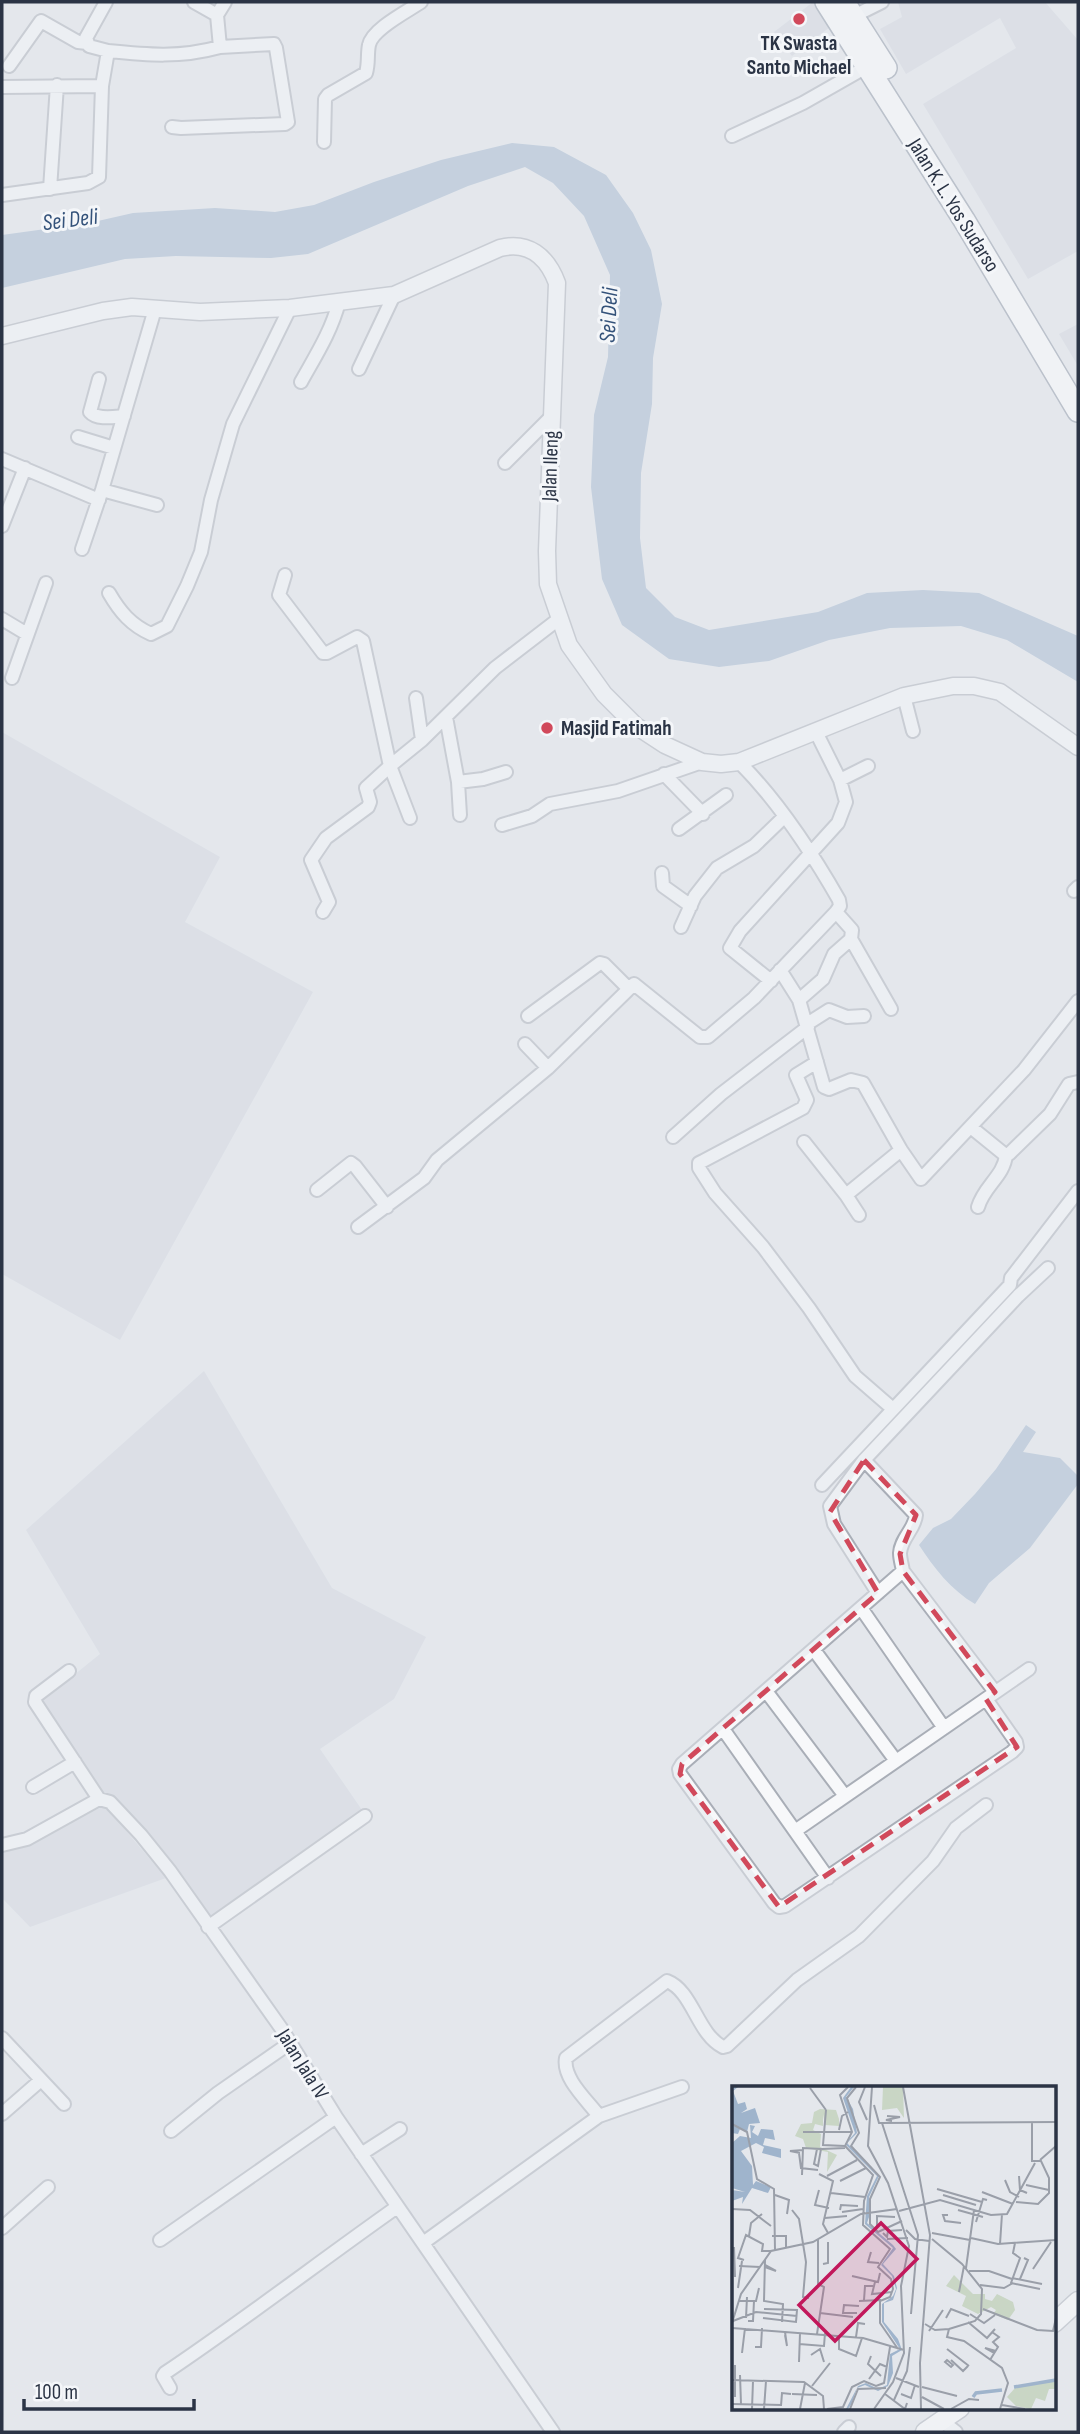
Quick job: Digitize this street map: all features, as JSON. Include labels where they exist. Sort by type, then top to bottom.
[{"type":"highway","name":"Jalan K. L. Yos Sudarso","points":[[826,2],[964,219],[1078,411]]},
{"type":"highway","name":"Jalan K. L. Yos Sudarso","points":[[849,9],[947,164],[1078,386]]},
{"type":"main road","points":[[1056,2317],[1076,2306]]},
{"type":"main road","points":[[925,2432],[949,2427],[959,2410]]},
{"type":"street","points":[[87,43],[86,38],[106,2]]},
{"type":"street","points":[[194,2],[217,15]]},
{"type":"street","points":[[220,47],[217,15],[225,2]]},
{"type":"street","points":[[324,142],[325,99],[366,73],[371,38],[376,32],[421,2]]},
{"type":"street","points":[[849,9],[882,2]]},
{"type":"street","points":[[9,66],[41,21],[78,42],[108,51],[165,56],[220,47],[274,44],[288,122],[172,127]]},
{"type":"street","points":[[2,195],[88,183],[99,177],[102,86],[108,51]]},
{"type":"street","points":[[732,136],[803,103],[869,66]]},
{"type":"street","points":[[50,189],[57,85]]},
{"type":"street","points":[[2,87],[102,86]]},
{"type":"street","name":"Jalan Ileng","points":[[2,336],[103,311],[132,307],[200,312],[290,308],[394,295],[500,248],[515,244],[540,256],[557,283],[548,584],[569,645],[604,694],[636,726],[665,745],[702,762],[739,762],[904,696],[953,686],[974,686],[1000,692],[1078,747]]},
{"type":"street","points":[[359,369],[394,295]]},
{"type":"street","points":[[301,382],[322,348],[339,302]]},
{"type":"street","points":[[108,593],[121,612],[137,627],[151,634],[167,626],[201,552],[211,500],[233,424],[290,308]]},
{"type":"street","points":[[82,549],[101,495],[155,309]]},
{"type":"street","points":[[99,379],[90,412],[92,415],[124,416]]},
{"type":"street","points":[[505,463],[552,416]]},
{"type":"street","points":[[78,437],[114,448]]},
{"type":"street","points":[[2,459],[101,495],[157,505]]},
{"type":"street","points":[[2,526],[24,468]]},
{"type":"street","points":[[285,575],[279,595],[323,653],[357,637],[363,640],[390,766],[410,818]]},
{"type":"street","points":[[12,678],[46,583]]},
{"type":"street","points":[[323,912],[329,902],[311,860],[326,838],[368,807],[370,802],[366,788],[422,740],[495,668],[560,618]]},
{"type":"street","points":[[2,619],[27,634]]},
{"type":"street","points":[[904,696],[913,731]]},
{"type":"street","points":[[416,698],[422,740]]},
{"type":"street","points":[[446,717],[458,782],[460,815]]},
{"type":"street","points":[[771,981],[730,948],[740,931],[838,823],[844,813],[846,802],[840,780],[816,732]]},
{"type":"street","points":[[502,825],[532,816],[550,804],[598,797],[702,762]]},
{"type":"street","points":[[358,1227],[424,1178],[437,1160],[548,1068],[634,984],[700,1037],[705,1038],[771,981],[836,912],[839,900],[812,852],[739,762]]},
{"type":"street","points":[[840,780],[867,766]]},
{"type":"street","points":[[458,782],[483,779],[506,772]]},
{"type":"street","points":[[664,774],[702,814]]},
{"type":"street","points":[[679,829],[726,795]]},
{"type":"street","points":[[681,926],[695,896],[717,868],[754,846],[784,817]]},
{"type":"street","points":[[662,873],[663,886],[691,906]]},
{"type":"street","points":[[836,912],[852,930],[851,939],[891,1009]]},
{"type":"street","points":[[799,1000],[823,979],[834,954],[851,939]]},
{"type":"street","points":[[528,1016],[600,963],[629,989]]},
{"type":"street","points":[[780,970],[799,1000],[826,1089],[851,1080],[863,1083],[901,1150],[921,1179],[1024,1070],[1078,1001]]},
{"type":"street","points":[[673,1137],[721,1094],[829,1010],[847,1017],[864,1016]]},
{"type":"street","points":[[525,1044],[548,1068]]},
{"type":"street","points":[[817,1062],[796,1075],[807,1100],[803,1108],[702,1161],[699,1168],[716,1193],[763,1247],[802,1298],[855,1376],[893,1409]]},
{"type":"street","points":[[978,1207],[982,1193],[1005,1166],[1006,1155],[1050,1114],[1069,1084],[1078,1082]]},
{"type":"street","points":[[972,1128],[1006,1155]]},
{"type":"street","points":[[804,1142],[859,1215]]},
{"type":"street","points":[[846,1195],[901,1150]]},
{"type":"street","points":[[317,1190],[351,1163],[387,1207]]},
{"type":"street","points":[[1014,1290],[1011,1278],[1078,1191]]},
{"type":"street","points":[[822,1485],[893,1409],[1014,1290],[1048,1268]]},
{"type":"street","points":[[878,1593],[835,1524],[830,1506],[864,1460],[1014,1290]]},
{"type":"street","points":[[864,1460],[916,1515],[916,1521],[902,1543],[900,1554],[903,1571],[991,1695],[1017,1747],[828,1878],[785,1906],[779,1907],[680,1774],[679,1769],[903,1571]]},
{"type":"street","points":[[861,1608],[944,1728]]},
{"type":"street","points":[[814,1650],[895,1761]]},
{"type":"street","points":[[795,1831],[1030,1669]]},
{"type":"street","name":"Jalan Jala IV","points":[[69,1671],[34,1699],[36,1706],[99,1799],[110,1802],[156,1852],[290,2043],[335,2117],[422,2244],[554,2432]]},
{"type":"street","points":[[766,1691],[845,1796]]},
{"type":"street","points":[[723,1729],[828,1878]]},
{"type":"street","points":[[33,1787],[75,1762]]},
{"type":"street","points":[[2,1845],[27,1839],[99,1799]]},
{"type":"street","points":[[599,2116],[568,2074],[564,2065],[566,2058],[667,1981],[679,1989],[712,2041],[723,2047],[727,2046],[797,1980],[859,1937],[933,1861],[956,1828],[986,1805]]},
{"type":"street","points":[[208,1927],[365,1816]]},
{"type":"street","points":[[2,2038],[64,2104]]},
{"type":"street","points":[[171,2131],[218,2093],[290,2043]]},
{"type":"street","points":[[2,2114],[41,2080]]},
{"type":"street","points":[[422,2244],[599,2116],[682,2087]]},
{"type":"street","points":[[160,2240],[335,2117]]},
{"type":"street","points":[[361,2154],[400,2129]]},
{"type":"street","points":[[2,2228],[48,2187]]},
{"type":"street","points":[[170,2388],[163,2376],[165,2373],[215,2340],[397,2207]]},
{"type":"highlighted area","points":[[864,1460],[916,1515],[900,1554],[903,1571],[995,1692],[986,1699],[1017,1747],[779,1907],[680,1774],[682,1764],[878,1593],[830,1512]]},
{"type":"shaded area","points":[[813,2],[817,2],[834,24],[792,56],[774,32]]},
{"type":"shaded area","points":[[898,2],[1045,2],[1078,40],[1078,251],[1028,279],[923,104],[1016,48],[1000,18],[906,74],[880,29],[902,17]]},
{"type":"shaded area","points":[[1078,324],[1078,366],[1059,334]]},
{"type":"shaded area","points":[[2,732],[220,857],[185,922],[313,992],[120,1340],[2,1274]]},
{"type":"shaded area","points":[[204,1371],[332,1588],[426,1637],[394,1699],[320,1749],[362,1810],[210,1921],[94,1792],[38,1704],[100,1654],[26,1530]]},
{"type":"shaded area","points":[[105,1806],[166,1878],[30,1927],[2,1898],[2,1847]]},
{"type":"water","points":[[512,143],[554,147],[606,175],[633,213],[651,250],[662,304],[653,358],[652,404],[641,473],[640,538],[646,588],[675,617],[709,630],[818,612],[867,593],[923,590],[979,593],[1078,636],[1078,682],[1007,640],[961,626],[890,628],[829,640],[769,661],[719,667],[669,659],[622,625],[602,579],[591,487],[594,415],[608,357],[610,275],[584,216],[553,183],[525,167],[468,186],[308,254],[271,258],[176,256],[125,259],[2,288],[2,235],[89,223],[133,213],[215,208],[275,212],[314,205],[441,160]]},
{"type":"water","points":[[1026,1425],[1036,1432],[1023,1452],[1060,1458],[1078,1476],[1078,1484],[1030,1548],[989,1583],[975,1604],[944,1578],[919,1545],[933,1528],[951,1519],[975,1494]]},
{"type":"place","name":"TK Swasta Santo Michael","points":[[799,19]]},
{"type":"place","name":"Masjid Fatimah","points":[[547,728]]},
{"type":"water label","name":"Sei Deli","points":[[70,219]]},
{"type":"water label","name":"Sei Deli","points":[[608,315]]}]
